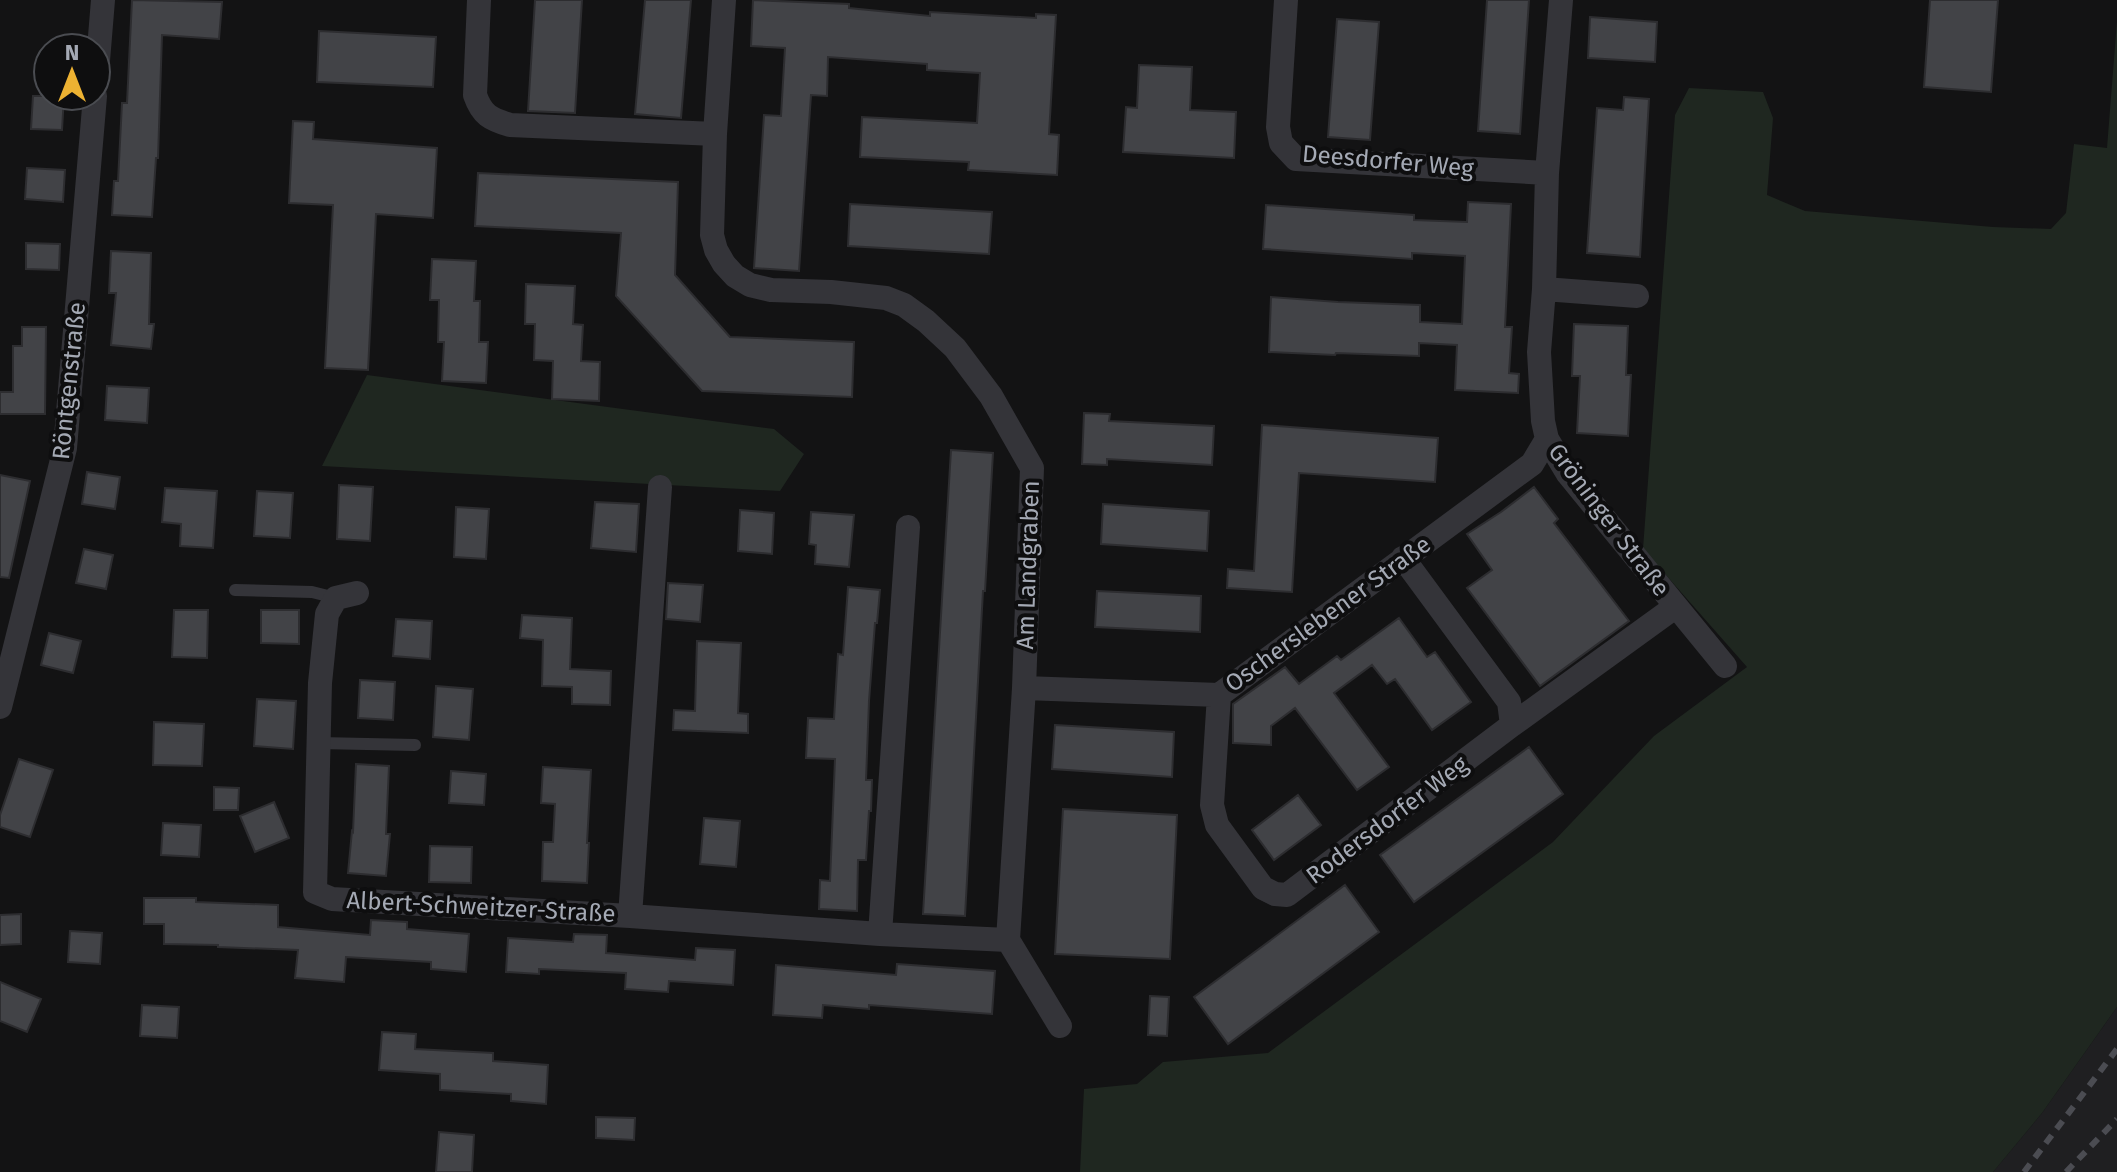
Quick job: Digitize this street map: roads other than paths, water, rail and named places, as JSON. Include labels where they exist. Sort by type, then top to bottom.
[{"type":"street","points":[[100,32],[103,0]]},
{"type":"street","points":[[479,0],[475,95],[480,109],[493,120],[510,125],[715,134]]},
{"type":"street","name":"Am Landgraben","points":[[724,0],[712,235],[724,264],[735,276],[750,285],[771,290],[865,295],[904,305],[955,348],[991,396],[1032,468],[1024,688],[1008,940]]},
{"type":"street","name":"Deesdorfer Weg","points":[[1286,0],[1278,127],[1281,143],[1296,159],[1547,173]]},
{"type":"street","name":"Gröninger Straße","points":[[1561,0],[1547,173],[1539,352],[1547,439],[1568,474],[1725,666]]},
{"type":"street","name":"Röntgenstraße","points":[[0,707],[65,448],[94,112]]},
{"type":"street","points":[[1544,289],[1637,296]]},
{"type":"street","name":"Oscherslebener Straße","points":[[1024,688],[1219,695],[1532,464],[1547,439]]},
{"type":"street","name":"Albert-Schweitzer-Straße","points":[[630,916],[660,487]]},
{"type":"street","points":[[880,934],[908,527]]},
{"type":"street","points":[[1403,558],[1509,702],[1512,725]]},
{"type":"street","name":"Albert-Schweitzer-Straße","points":[[346,595],[327,614],[320,683],[315,892],[332,899],[1008,940]]},
{"type":"street","name":"Gröninger Straße","points":[[1512,725],[1675,607]]},
{"type":"street","name":"Rodersdorfer Weg","points":[[1219,695],[1212,805],[1217,825],[1263,888],[1275,894],[1287,895],[1512,725]]},
{"type":"street","points":[[1008,940],[1060,1026]]},
{"type":"lane","points":[[235,590],[346,595]]},
{"type":"lane","points":[[319,743],[415,745]]},
{"type":"railway","points":[[2024,1172],[2117,1049]]},
{"type":"railway","points":[[2066,1172],[2117,1119]]}]
